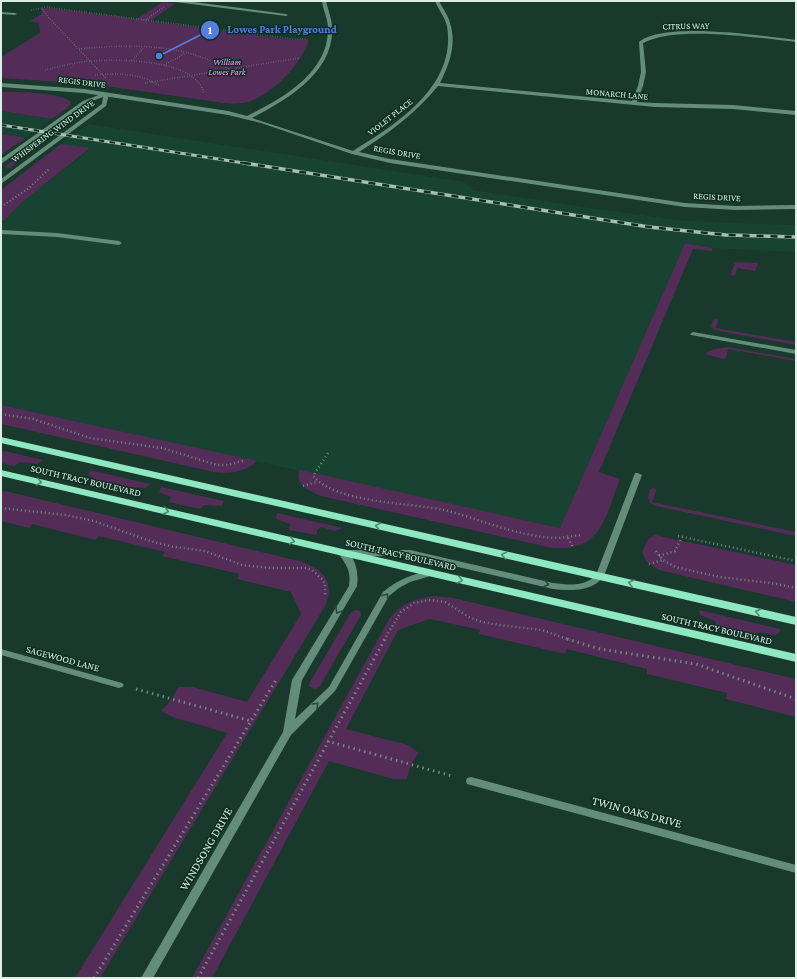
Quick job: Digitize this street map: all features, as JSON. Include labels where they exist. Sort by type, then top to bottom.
[{"type":"main road","name":"SOUTH TRACY BOULEVARD","points":[[1,440],[796,621]]},
{"type":"main road","name":"SOUTH TRACY BOULEVARD","points":[[1,473],[796,658]]},
{"type":"street","points":[[176,1],[286,15]]},
{"type":"street","points":[[247,118],[272,105],[292,91],[306,80],[319,64],[327,50],[330,29],[324,1]]},
{"type":"street","name":"VIOLET PLACE","points":[[354,153],[416,108],[437,84],[448,60],[450,37],[449,26],[437,1]]},
{"type":"street","points":[[1,14],[15,14]]},
{"type":"street","name":"CITRUS WAY","points":[[634,104],[642,79],[644,66],[641,42],[649,36],[674,34],[721,34],[796,41]]},
{"type":"street","name":"MONARCH LANE","points":[[437,84],[634,104],[733,107],[796,113]]},
{"type":"street","name":"REGIS DRIVE","points":[[1,85],[60,88],[216,111],[247,118],[354,153],[390,160],[664,202],[723,207],[796,207]]},
{"type":"street","name":"WHISPERING WIND DRIVE","points":[[1,162],[86,102],[106,94]]},
{"type":"street","name":"WHISPERING WIND DRIVE","points":[[1,182],[104,105],[106,94]]},
{"type":"street","points":[[1,232],[57,235],[119,242]]},
{"type":"street","points":[[692,334],[796,352]]},
{"type":"street","points":[[342,552],[410,553],[553,586],[567,588],[581,587],[594,582],[600,576],[638,475]]},
{"type":"street","name":"WINDSONG DRIVE","points":[[288,732],[297,680],[353,586],[355,575],[350,563],[342,552]]},
{"type":"street","name":"WINDSONG DRIVE","points":[[147,978],[288,732],[332,689],[386,594],[396,585],[413,577],[431,573]]},
{"type":"street","name":"SAGEWOOD LANE","points":[[1,652],[119,685]]},
{"type":"street","name":"TWIN OAKS DRIVE","points":[[472,781],[796,869]]},
{"type":"path","points":[[144,20],[167,5]]},
{"type":"path","points":[[15,14],[49,7],[293,39],[307,39]]},
{"type":"path","points":[[42,8],[48,17],[107,78]]},
{"type":"path","points":[[79,49],[111,46],[145,47],[188,52],[212,60],[230,69]]},
{"type":"path","points":[[133,60],[145,47]]},
{"type":"path","points":[[164,65],[188,52]]},
{"type":"path","points":[[141,83],[299,58]]},
{"type":"path","points":[[45,71],[65,65],[91,62],[133,60],[164,65],[182,70],[191,75],[203,87],[203,98]]},
{"type":"path","points":[[1,414],[33,419],[90,438],[162,448],[217,465],[228,465],[245,460]]},
{"type":"path","points":[[328,453],[313,474],[316,482],[329,488],[368,499],[444,510],[516,532],[554,538],[568,538],[580,535]]},
{"type":"path","points":[[303,486],[316,482]]},
{"type":"path","points":[[1,508],[66,515],[94,521],[147,540],[174,547],[205,551],[242,564],[271,568],[306,568],[312,570],[323,580],[326,591],[323,602]]},
{"type":"path","points":[[678,536],[796,561]]},
{"type":"path","points":[[659,556],[675,551],[682,537]]},
{"type":"path","points":[[568,538],[573,547]]},
{"type":"path","points":[[656,551],[668,564],[700,573],[796,588]]},
{"type":"path","points":[[649,564],[663,560]]},
{"type":"path","points":[[198,978],[397,616],[404,608],[415,601],[436,600],[452,606],[467,616],[487,623],[548,632],[582,645],[599,649],[696,664],[716,670],[772,693],[796,699]]},
{"type":"path","points":[[94,978],[280,673]]},
{"type":"path","points":[[119,685],[251,721]]},
{"type":"path","points":[[327,742],[472,781]]},
{"type":"shaded area","points":[[1,111],[52,119],[25,138],[2,134]]},
{"type":"shaded area","points":[[88,124],[464,182],[473,190],[583,207],[677,220],[796,225],[796,252],[712,248],[685,243],[560,528],[1,405],[1,227],[4,221],[21,203],[90,149],[61,144]]},
{"type":"green space","name":"William Lowes Park","points":[[163,2],[175,4],[150,21],[292,40],[309,39],[300,58],[285,77],[258,98],[242,103],[224,103],[92,84],[1,78],[1,57],[40,33],[39,23],[30,21],[42,14],[41,9],[48,8],[137,19]]},
{"type":"green space","points":[[1,92],[50,95],[67,99],[71,103],[68,108],[52,119],[1,111]]},
{"type":"green space","points":[[1,129],[4,130],[2,134],[25,138],[1,155]]},
{"type":"green space","points":[[42,139],[48,140],[9,168],[4,167]]},
{"type":"green space","points":[[61,144],[90,148],[21,203],[4,221],[1,220],[1,190]]},
{"type":"green space","points":[[685,243],[712,248],[712,251],[693,249],[599,472],[620,479],[605,519],[592,538],[582,544],[569,548],[552,548],[321,496],[308,490],[301,483],[298,475],[300,470],[560,528]]},
{"type":"green space","points":[[735,263],[758,264],[755,271],[737,268],[735,276],[730,275]]},
{"type":"green space","points":[[716,318],[718,320],[716,328],[796,342],[796,345],[713,329],[711,326]]},
{"type":"green space","points":[[727,347],[796,359],[796,361],[728,349],[726,358],[723,359],[706,354],[707,352],[715,349]]},
{"type":"green space","points":[[1,405],[257,461],[242,470],[226,473],[214,472],[1,424]]},
{"type":"green space","points":[[1,450],[43,460],[37,464],[20,462],[14,466],[1,463]]},
{"type":"green space","points":[[90,470],[150,484],[146,488],[127,487],[123,491],[94,484],[97,480],[88,475]]},
{"type":"green space","points":[[161,487],[224,501],[222,506],[205,505],[200,509],[169,502],[171,497],[159,492]]},
{"type":"green space","points":[[654,488],[656,490],[652,502],[796,532],[796,536],[656,506],[650,503],[648,498],[650,489]]},
{"type":"green space","points":[[1,490],[299,561],[314,567],[325,577],[328,583],[328,597],[325,606],[100,978],[75,978],[227,733],[173,717],[161,711],[172,699],[178,687],[193,687],[247,702],[301,614],[291,592],[237,579],[239,574],[162,556],[165,552],[99,536],[95,540],[32,524],[29,528],[1,521]]},
{"type":"green space","points":[[277,513],[343,528],[335,531],[321,527],[317,530],[317,535],[289,530],[290,524],[276,519]]},
{"type":"green space","points":[[655,535],[796,565],[796,602],[659,570],[646,561],[642,552],[648,539]]},
{"type":"green space","points":[[434,596],[453,598],[796,679],[796,717],[726,699],[727,693],[647,674],[647,669],[567,649],[565,654],[479,634],[480,630],[430,619],[398,630],[346,729],[408,745],[419,753],[411,765],[407,779],[393,779],[329,761],[212,978],[192,978],[389,619],[404,605]]},
{"type":"green space","points":[[356,610],[360,611],[361,615],[320,686],[316,689],[310,687],[310,682],[351,612]]},
{"type":"green space","points":[[699,610],[780,629],[780,632],[773,635],[761,632],[755,634],[753,637],[716,627],[715,621],[700,615]]},
{"type":"railway","points":[[1,125],[250,164]]},
{"type":"railway","points":[[244,163],[649,227],[726,235],[796,237]]},
{"type":"place","name":"Lowes Park Playground","points":[[159,56]]}]
